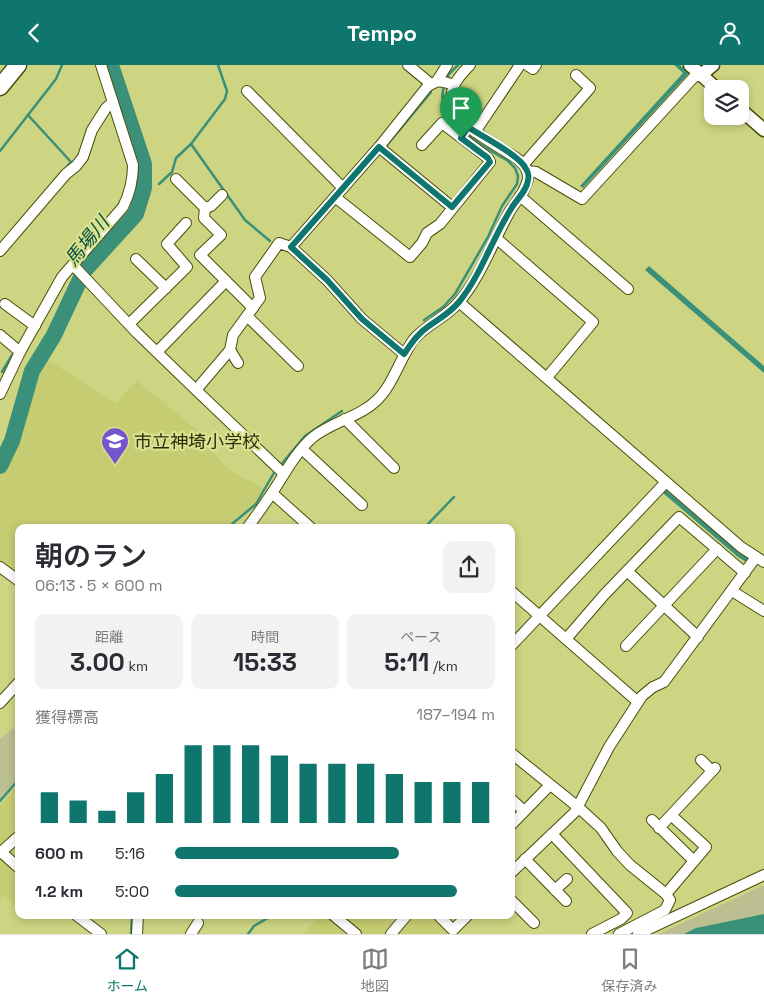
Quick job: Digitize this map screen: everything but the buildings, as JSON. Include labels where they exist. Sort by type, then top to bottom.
[{"type":"highway","points":[[0,87],[18,65]]},
{"type":"street","points":[[0,394],[20,353],[62,277],[123,207],[130,193],[133,165],[101,65]]},
{"type":"street","points":[[335,197],[410,257],[424,238],[440,223],[490,162],[467,133],[455,110],[451,95],[443,83],[408,65]]},
{"type":"street","points":[[443,83],[447,65]]},
{"type":"street","points":[[291,247],[379,147],[443,83],[470,65]]},
{"type":"street","points":[[467,133],[520,65]]},
{"type":"street","points":[[527,65],[533,69],[536,65]]},
{"type":"street","points":[[690,65],[707,80]]},
{"type":"street","points":[[422,145],[442,123],[516,157],[526,168],[582,199],[694,77],[701,75],[713,65]]},
{"type":"street","points":[[250,524],[302,449],[312,439],[375,402],[384,393],[404,354],[416,337],[428,326],[444,317],[459,302],[472,283],[528,181],[526,168],[590,88],[576,75]]},
{"type":"street","points":[[247,91],[343,188]]},
{"type":"street","points":[[0,251],[83,157],[92,130],[106,108],[113,102]]},
{"type":"street","points":[[749,117],[764,130]]},
{"type":"street","points":[[379,147],[452,207]]},
{"type":"street","points":[[176,179],[205,208]]},
{"type":"street","points":[[205,208],[212,206],[222,195]]},
{"type":"street","points":[[520,196],[628,289]]},
{"type":"street","points":[[205,208],[204,218],[221,235],[200,255],[226,281],[250,312],[298,366]]},
{"type":"street","points":[[129,324],[188,267],[167,244],[186,223]]},
{"type":"street","points":[[496,239],[593,322],[549,375]]},
{"type":"street","points":[[196,391],[230,350],[233,335],[260,298],[255,277],[279,243],[291,247],[327,280],[362,319],[404,354]]},
{"type":"street","points":[[136,259],[166,288]]},
{"type":"street","points":[[73,265],[196,391],[284,474]]},
{"type":"street","points":[[157,352],[226,281]]},
{"type":"street","points":[[459,302],[741,547],[760,559],[745,573],[664,682],[653,687],[642,696],[609,747],[578,807],[515,869]]},
{"type":"street","points":[[5,304],[35,325]]},
{"type":"street","points":[[0,335],[20,353]]},
{"type":"street","points":[[230,350],[238,363]]},
{"type":"street","points":[[344,419],[394,469]]},
{"type":"street","points":[[302,449],[362,505]]},
{"type":"street","points":[[515,642],[666,482]]},
{"type":"street","points":[[272,493],[307,524]]},
{"type":"street","points":[[566,639],[679,517],[745,573]]},
{"type":"street","points":[[626,646],[717,549]]},
{"type":"street","points":[[0,567],[15,578]]},
{"type":"street","points":[[627,571],[698,637]]},
{"type":"street","points":[[732,591],[764,611]]},
{"type":"street","points":[[515,594],[638,702]]},
{"type":"street","points":[[0,703],[15,686]]},
{"type":"street","points":[[515,756],[601,828],[617,851],[630,865],[666,894],[670,900],[665,910],[619,934]]},
{"type":"street","points":[[694,861],[656,824],[672,816],[713,769],[701,760]]},
{"type":"street","points":[[515,821],[550,785]]},
{"type":"street","points":[[515,803],[524,811]]},
{"type":"street","points":[[666,894],[706,847],[672,816]]},
{"type":"street","points":[[552,834],[628,913],[621,919],[592,934]]},
{"type":"street","points":[[15,840],[0,853],[15,865]]},
{"type":"street","points":[[525,859],[566,901]]},
{"type":"street","points":[[638,934],[764,875]]},
{"type":"street","points":[[555,890],[567,879]]},
{"type":"street","points":[[515,904],[534,923]]},
{"type":"street","points":[[81,919],[101,934]]},
{"type":"street","points":[[137,934],[138,919]]},
{"type":"street","points":[[338,919],[356,934]]},
{"type":"street","points":[[391,934],[404,919]]},
{"type":"street","points":[[442,919],[453,930],[464,919]]},
{"type":"street","points":[[191,934],[198,923]]},
{"type":"shaded area","name":"市立神埼小学校","points":[[44,358],[116,403],[137,381],[197,430],[208,448],[230,470],[264,489],[253,506],[230,524],[15,524],[15,574],[0,563],[0,472],[8,460],[35,372]]},
{"type":"shaded area","points":[[15,726],[15,781],[0,798],[0,739]]},
{"type":"shaded area","points":[[15,788],[15,833],[0,846],[0,805]]},
{"type":"shaded area","points":[[15,843],[15,902],[13,904],[4,894],[0,898],[0,856]]},
{"type":"shaded area","points":[[764,885],[764,914],[696,928],[684,934],[659,934]]},
{"type":"shaded area","points":[[317,919],[436,919],[453,934],[304,934]]},
{"type":"water","points":[[674,65],[680,65],[689,73],[583,188],[580,186],[683,73]]},
{"type":"water","points":[[649,266],[764,366],[764,373],[645,270]]},
{"type":"water","points":[[666,490],[740,553],[749,558],[746,562],[663,493]]},
{"type":"water","points":[[764,914],[764,934],[684,934],[696,928]]},
{"type":"waterway","points":[[0,151],[56,79],[62,65]]},
{"type":"waterway","name":"馬場川","points":[[0,466],[12,441],[32,371],[54,335],[84,271],[136,214],[144,188],[144,164],[111,65]]},
{"type":"waterway","points":[[159,184],[172,172],[176,158],[191,144],[225,99],[227,91],[218,65]]},
{"type":"waterway","points":[[446,81],[449,74],[458,65]]},
{"type":"waterway","points":[[424,320],[443,307],[455,294],[488,237],[502,206],[517,184],[518,176],[515,168],[508,161],[474,140],[453,122],[446,111],[443,99],[444,86]]},
{"type":"waterway","points":[[387,145],[431,92]]},
{"type":"waterway","points":[[28,115],[71,162],[66,168]]},
{"type":"waterway","points":[[191,144],[245,220],[270,241]]},
{"type":"waterway","points":[[2,372],[12,355]]},
{"type":"waterway","points":[[279,467],[305,436],[342,411]]},
{"type":"waterway","points":[[232,524],[256,504],[275,471]]},
{"type":"waterway","points":[[428,524],[454,497]]},
{"type":"waterway","points":[[0,801],[15,784]]},
{"type":"waterway","points":[[131,934],[132,919]]},
{"type":"waterway","points":[[248,934],[254,926],[266,919]]},
{"type":"place","name":"市立神埼小学校","points":[[115,465]]},
{"type":"route","points":[[468,127],[516,157],[524,164],[528,181],[472,283],[459,302],[444,317],[428,326],[416,337],[404,354],[362,319],[327,280],[291,247],[379,147],[452,207],[490,162],[488,158],[461,138],[468,127]]}]
